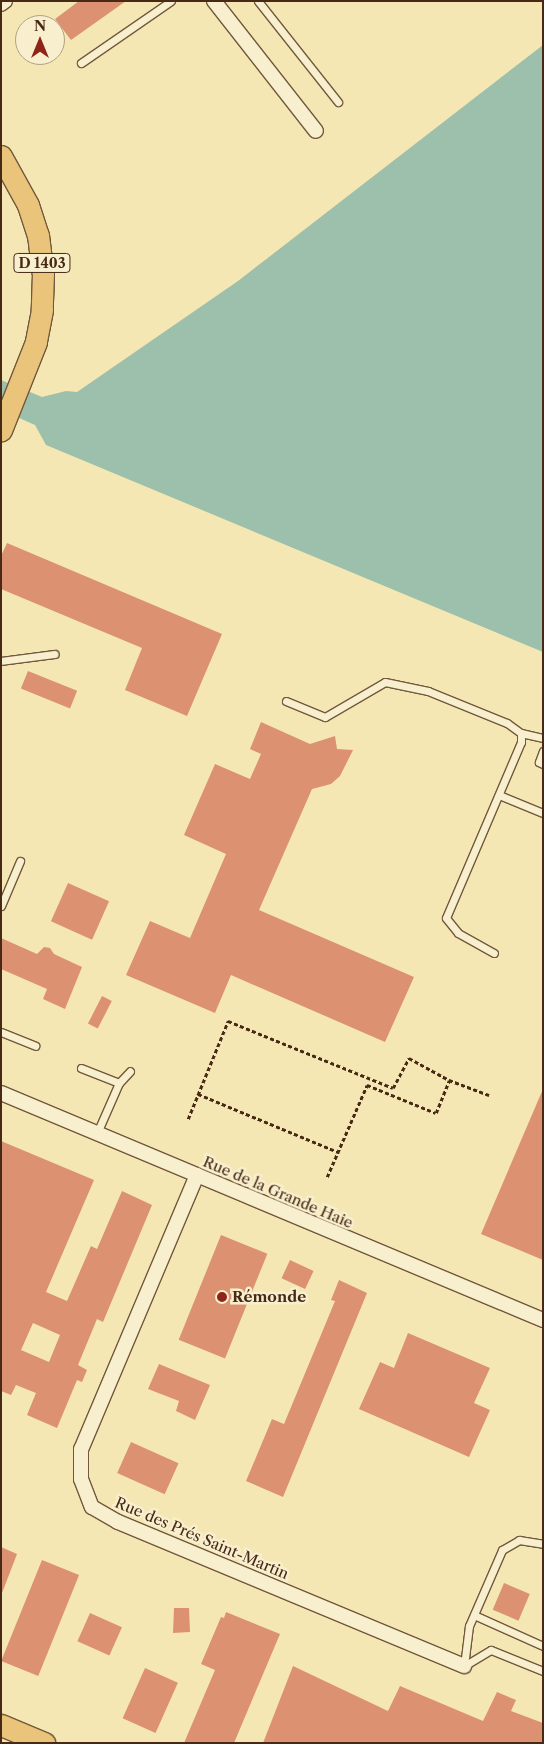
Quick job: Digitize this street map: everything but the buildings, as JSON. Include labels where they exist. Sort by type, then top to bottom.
[{"type":"main road","name":"D 1403","points":[[1,156],[28,205],[38,235],[43,272],[38,334],[2,429]]},
{"type":"main road","points":[[1,1725],[44,1743]]},
{"type":"street","points":[[1,4],[5,1]]},
{"type":"street","points":[[214,1],[316,131]]},
{"type":"street","name":"Rue de la Grande Haie","points":[[1,1093],[543,1320]]},
{"type":"street","name":"Rue des Prés Saint-Martin","points":[[197,1175],[81,1449],[80,1479],[92,1507],[118,1522],[464,1666]]},
{"type":"lane","points":[[81,63],[170,1]]},
{"type":"lane","points":[[258,1],[338,102]]},
{"type":"lane","points":[[1,661],[55,654]]},
{"type":"lane","points":[[286,701],[324,717],[385,682],[428,691],[507,723],[521,733],[543,738]]},
{"type":"lane","points":[[494,953],[458,933],[446,918],[522,742],[521,733]]},
{"type":"lane","points":[[543,751],[539,762],[543,764]]},
{"type":"lane","points":[[499,795],[543,813]]},
{"type":"lane","points":[[1,906],[20,861]]},
{"type":"lane","points":[[1,1032],[35,1046]]},
{"type":"lane","points":[[81,1068],[119,1083]]},
{"type":"lane","points":[[97,1133],[119,1083],[130,1072]]},
{"type":"lane","points":[[464,1666],[469,1626],[508,1544],[519,1540],[543,1544]]},
{"type":"lane","points":[[474,1615],[543,1646]]},
{"type":"lane","points":[[464,1666],[491,1650],[543,1671]]},
{"type":"path","points":[[188,1119],[228,1020],[392,1088],[409,1058],[449,1080],[489,1095]]},
{"type":"path","points":[[328,1177],[369,1078]]},
{"type":"path","points":[[367,1085],[436,1113],[449,1080]]},
{"type":"path","points":[[198,1094],[338,1152]]},
{"type":"shaded area","points":[[543,45],[543,652],[46,445],[35,425],[1,410],[1,380],[42,397],[66,391],[77,392],[238,281]]},
{"type":"place","name":"Rémonde","points":[[222,1297]]}]
